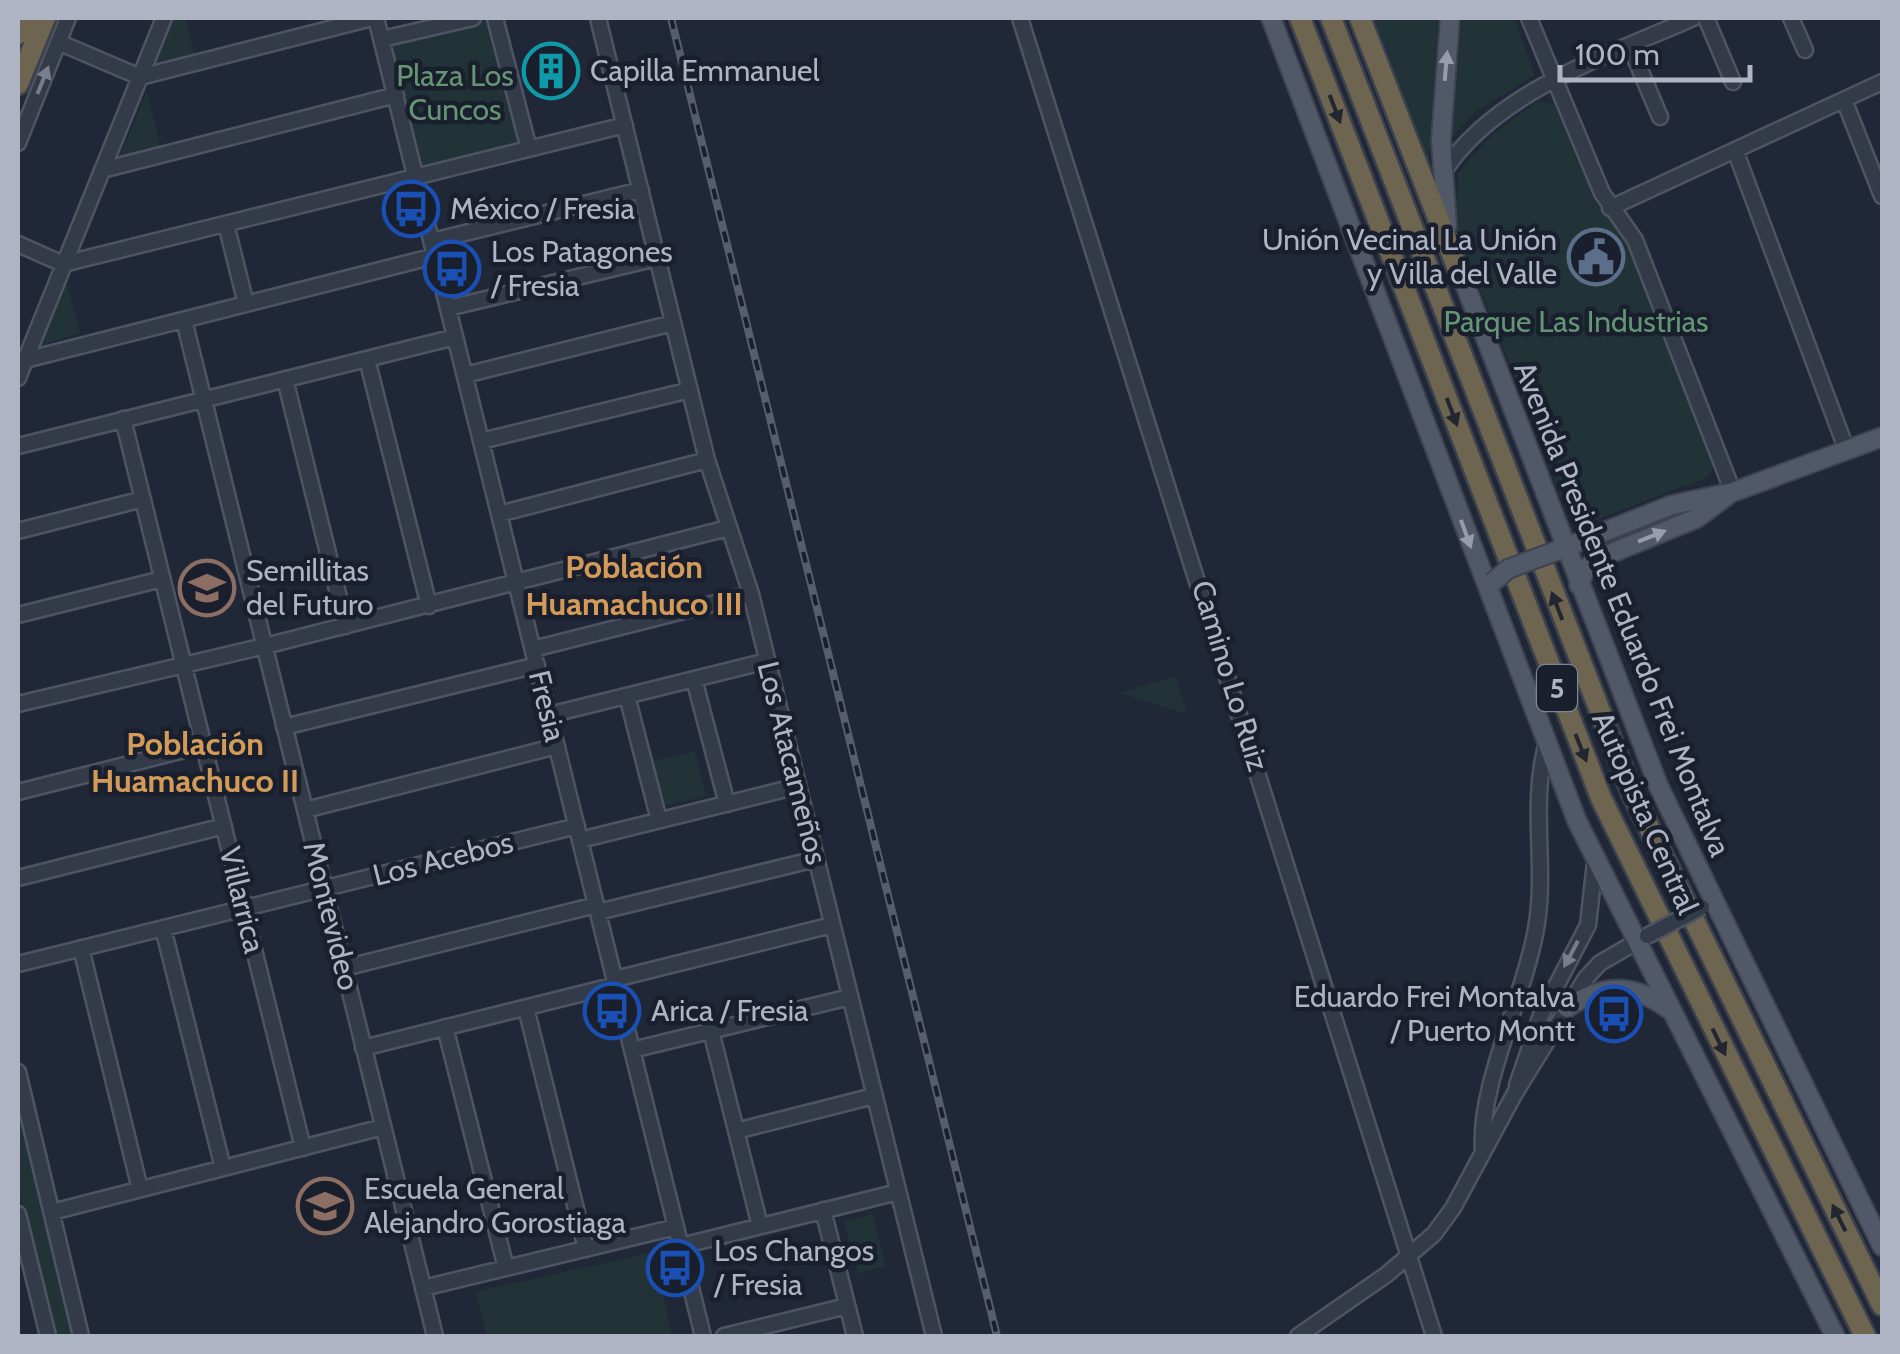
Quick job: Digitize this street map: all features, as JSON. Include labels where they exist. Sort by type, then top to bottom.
[{"type":"highway","points":[[18,34],[24,18]]},
{"type":"highway","points":[[18,84],[45,18]]},
{"type":"highway","name":"Autopista Central","points":[[1300,18],[1601,798],[1866,1336]]},
{"type":"highway","name":"Autopista Central","points":[[1332,18],[1631,791],[1882,1306]]},
{"type":"highway","points":[[1360,18],[1457,267]]},
{"type":"main road","points":[[1271,18],[1491,590],[1546,746],[1595,862],[1641,939],[1670,1011],[1835,1336]]},
{"type":"main road","name":"Avenida Presidente Eduardo Frei Montalva","points":[[1450,18],[1441,176],[1457,267],[1560,550],[1578,585],[1707,905],[1882,1246]]},
{"type":"main road","points":[[1491,590],[1508,569],[1672,505],[1733,492],[1882,438]]},
{"type":"main road","points":[[1578,585],[1584,570],[1597,559],[1697,518],[1733,492]]},
{"type":"main road","points":[[1567,1008],[1596,991],[1623,988],[1653,998],[1670,1011]]},
{"type":"street","points":[[18,143],[68,18]]},
{"type":"street","points":[[18,378],[164,18]]},
{"type":"street","points":[[58,42],[140,77],[374,18]]},
{"type":"street","name":"Fresia","points":[[374,18],[703,1336]]},
{"type":"street","points":[[382,39],[473,18]]},
{"type":"street","points":[[495,18],[529,149]]},
{"type":"street","name":"Los Atacameños","points":[[598,18],[707,460],[750,594],[934,1336]]},
{"type":"street","name":"Camino Lo Ruiz","points":[[1020,18],[1434,1336]]},
{"type":"street","points":[[1529,18],[1610,208],[1635,240],[1733,492]]},
{"type":"street","points":[[1441,176],[1472,138],[1555,80],[1692,18]]},
{"type":"street","points":[[1706,18],[1732,82]]},
{"type":"street","points":[[1791,18],[1805,50]]},
{"type":"street","points":[[1630,46],[1660,117]]},
{"type":"street","points":[[1610,208],[1882,82]]},
{"type":"street","points":[[102,170],[396,95]]},
{"type":"street","points":[[1844,100],[1882,196]]},
{"type":"street","points":[[18,244],[63,264],[625,126]]},
{"type":"street","points":[[1735,150],[1847,451]]},
{"type":"street","points":[[24,360],[246,304],[641,190]]},
{"type":"street","points":[[226,224],[246,304]]},
{"type":"street","points":[[448,308],[658,258]]},
{"type":"street","name":"Montevideo","points":[[184,320],[435,1336]]},
{"type":"street","points":[[465,375],[674,323]]},
{"type":"street","points":[[18,446],[456,337]]},
{"type":"street","points":[[366,359],[428,606]]},
{"type":"street","points":[[285,379],[346,626]]},
{"type":"street","points":[[481,441],[690,390]]},
{"type":"street","name":"Villarrica","points":[[123,419],[303,1148]]},
{"type":"street","points":[[500,514],[707,460]]},
{"type":"street","points":[[18,531],[143,499]]},
{"type":"street","points":[[18,704],[428,606],[728,528]]},
{"type":"street","points":[[18,615],[162,578]]},
{"type":"street","points":[[533,649],[750,594]]},
{"type":"street","points":[[549,715],[767,661]]},
{"type":"street","points":[[284,727],[537,665]]},
{"type":"street","points":[[694,679],[727,804]]},
{"type":"street","points":[[627,696],[659,820]]},
{"type":"street","points":[[18,792],[204,745]]},
{"type":"street","points":[[305,810],[557,746]]},
{"type":"street","points":[[1483,1153],[1484,1105],[1517,1009],[1536,929],[1542,874],[1539,788],[1546,746]]},
{"type":"street","name":"Los Acebos","points":[[18,964],[324,888],[578,833],[659,820],[798,786]]},
{"type":"street","points":[[18,878],[224,826]]},
{"type":"street","points":[[344,968],[816,858]]},
{"type":"street","points":[[1514,1093],[1541,1014],[1588,925],[1595,862]]},
{"type":"street","points":[[1298,1336],[1409,1258],[1443,1222],[1514,1093],[1590,972],[1641,939],[1707,905]]},
{"type":"street","points":[[363,1048],[832,926]]},
{"type":"street","points":[[162,928],[224,1168]]},
{"type":"street","points":[[81,948],[140,1189]]},
{"type":"street","points":[[632,1050],[850,997]]},
{"type":"street","points":[[526,1008],[586,1249]]},
{"type":"street","points":[[445,1028],[506,1268]]},
{"type":"street","points":[[711,1030],[760,1226]]},
{"type":"street","points":[[18,1072],[24,1131],[52,1212],[81,1336]]},
{"type":"street","points":[[736,1131],[874,1096]]},
{"type":"street","points":[[52,1212],[383,1127]]},
{"type":"street","points":[[681,1246],[898,1192]]},
{"type":"street","points":[[823,1210],[855,1336]]},
{"type":"street","points":[[18,1214],[48,1336]]},
{"type":"street","points":[[422,1288],[676,1227]]},
{"type":"street","points":[[724,1336],[848,1306]]},
{"type":"green space","points":[[171,18],[185,18],[194,54],[152,66]]},
{"type":"green space","name":"Plaza Los Cuncos","points":[[491,18],[526,146],[418,171],[387,41]]},
{"type":"green space","points":[[1374,18],[1438,18],[1429,161]]},
{"type":"green space","points":[[1462,18],[1514,18],[1535,75],[1475,112],[1451,138]]},
{"type":"green space","points":[[147,91],[161,148],[119,158]]},
{"type":"green space","name":"Parque Las Industrias","points":[[1538,101],[1554,104],[1594,199],[1632,251],[1714,463],[1708,477],[1580,526],[1568,516],[1455,225],[1458,173],[1493,134]]},
{"type":"green space","points":[[66,280],[80,333],[39,346]]},
{"type":"green space","points":[[1176,676],[1187,714],[1119,693]]},
{"type":"green space","points":[[695,751],[706,796],[658,807],[647,762]]},
{"type":"green space","points":[[18,1104],[74,1336],[54,1336],[18,1188]]},
{"type":"green space","points":[[873,1214],[886,1266],[858,1273],[844,1221]]},
{"type":"green space","points":[[653,1252],[672,1336],[486,1336],[476,1292]]},
{"type":"railway","points":[[671,18],[997,1336]]},
{"type":"place","name":"Capilla Emmanuel","points":[[551,71]]},
{"type":"place","name":"México / Fresia","points":[[411,209]]},
{"type":"place","name":"Unión Vecinal La Unión y Villa del Valle","points":[[1596,257]]},
{"type":"place","name":"Los Patagones / Fresia","points":[[452,269]]},
{"type":"place","name":"Semillitas del Futuro","points":[[207,588]]},
{"type":"place","name":"Arica / Fresia","points":[[612,1011]]},
{"type":"place","name":"Eduardo Frei Montalva / Puerto Montt","points":[[1614,1014]]},
{"type":"place","name":"Escuela General Alejandro Gorostiaga","points":[[325,1206]]},
{"type":"place","name":"Los Changos / Fresia","points":[[675,1268]]},
{"type":"district","name":"Población Huamachuco III","points":[[634,586]]},
{"type":"district","name":"Población Huamachuco II","points":[[195,762]]}]
